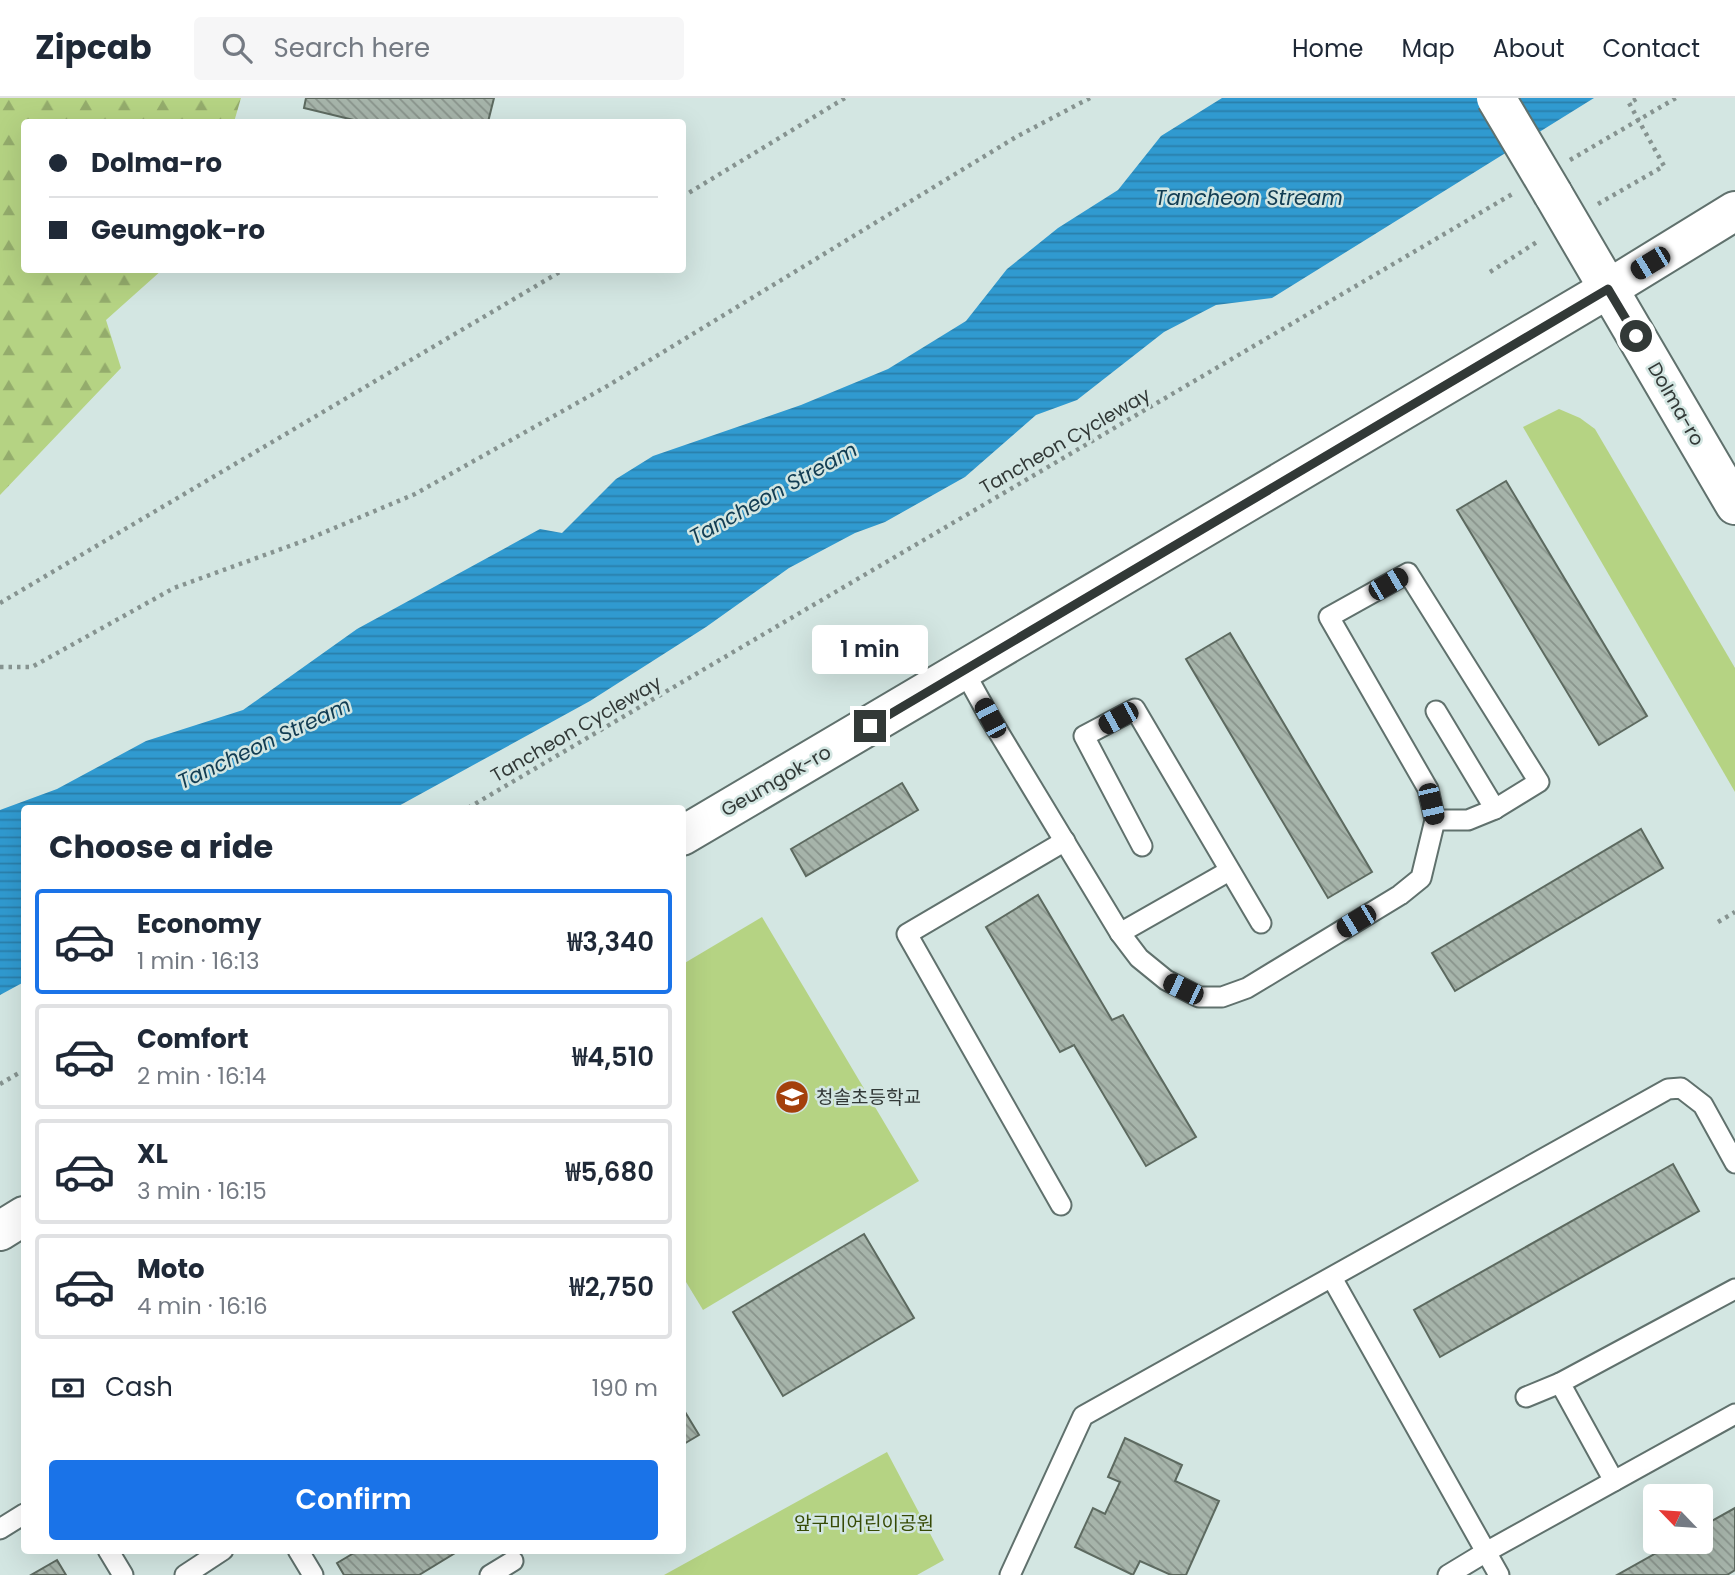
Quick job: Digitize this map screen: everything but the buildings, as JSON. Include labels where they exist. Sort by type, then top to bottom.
[{"type":"main road","name":"Dolma-ro","points":[[1496,98],[1735,505]]},
{"type":"main road","name":"Geumgok-ro","points":[[686,834],[1608,289],[1735,211]]},
{"type":"main road","points":[[0,1231],[21,1218]]},
{"type":"lane","points":[[964,671],[1120,933],[1139,958],[1166,980],[1199,997],[1222,997],[1247,988],[1400,895],[1421,878],[1434,820],[1427,789],[1329,617],[1408,573],[1539,782],[1494,809],[1468,820],[1434,820]]},
{"type":"lane","points":[[1142,846],[1084,736],[1135,709],[1261,923]]},
{"type":"lane","points":[[1436,710],[1494,809]]},
{"type":"lane","points":[[1061,1205],[907,934],[1065,841]]},
{"type":"lane","points":[[1120,933],[1229,871]]},
{"type":"lane","points":[[1010,1575],[1083,1416],[1668,1089],[1681,1088],[1703,1105],[1735,1163]]},
{"type":"lane","points":[[1332,1278],[1499,1575]]},
{"type":"lane","points":[[1525,1397],[1560,1383],[1735,1289]]},
{"type":"lane","points":[[1560,1383],[1614,1481]]},
{"type":"lane","points":[[1448,1575],[1735,1414]]},
{"type":"lane","points":[[110,1554],[122,1575]]},
{"type":"lane","points":[[185,1575],[217,1554]]},
{"type":"lane","points":[[301,1554],[313,1575]]},
{"type":"lane","points":[[490,1575],[513,1561]]},
{"type":"path","points":[[686,195],[845,98]]},
{"type":"path","points":[[0,667],[32,667],[174,588],[306,540],[415,494],[609,386],[1016,137],[1090,98]]},
{"type":"path","points":[[1490,272],[1552,192],[1664,166],[1629,103],[1638,98]]},
{"type":"path","name":"Tancheon Cycleway","points":[[473,805],[1552,192],[1639,119],[1676,98]]},
{"type":"path","points":[[0,603],[558,273]]},
{"type":"path","points":[[1718,922],[1735,912]]},
{"type":"path","points":[[0,1084],[21,1072]]},
{"type":"green space","points":[[0,98],[241,98],[235,119],[21,119],[21,273],[159,273],[106,320],[121,368],[0,495]]},
{"type":"green space","points":[[1559,409],[1580,418],[1595,429],[1735,668],[1735,792],[1523,427]]},
{"type":"green space","points":[[762,917],[919,1181],[703,1310],[686,1282],[686,962]]},
{"type":"green space","name":"앞구미어린이공원","points":[[887,1452],[944,1560],[917,1575],[664,1575]]},
{"type":"water","name":"Tancheon Stream","points":[[1222,98],[1594,98],[1272,298],[1216,305],[1164,332],[1077,400],[1036,415],[965,477],[885,522],[855,533],[789,568],[706,627],[590,701],[400,805],[21,805],[21,984],[0,995],[0,810],[57,789],[146,741],[243,710],[357,629],[540,529],[562,533],[616,479],[653,456],[801,405],[888,369],[966,321],[1007,269],[1058,228],[1118,190],[1161,136]]},
{"type":"place","name":"청솔초등학교","points":[[792,1097]]},
{"type":"route","points":[[870,726],[1608,289],[1636,336]]}]
